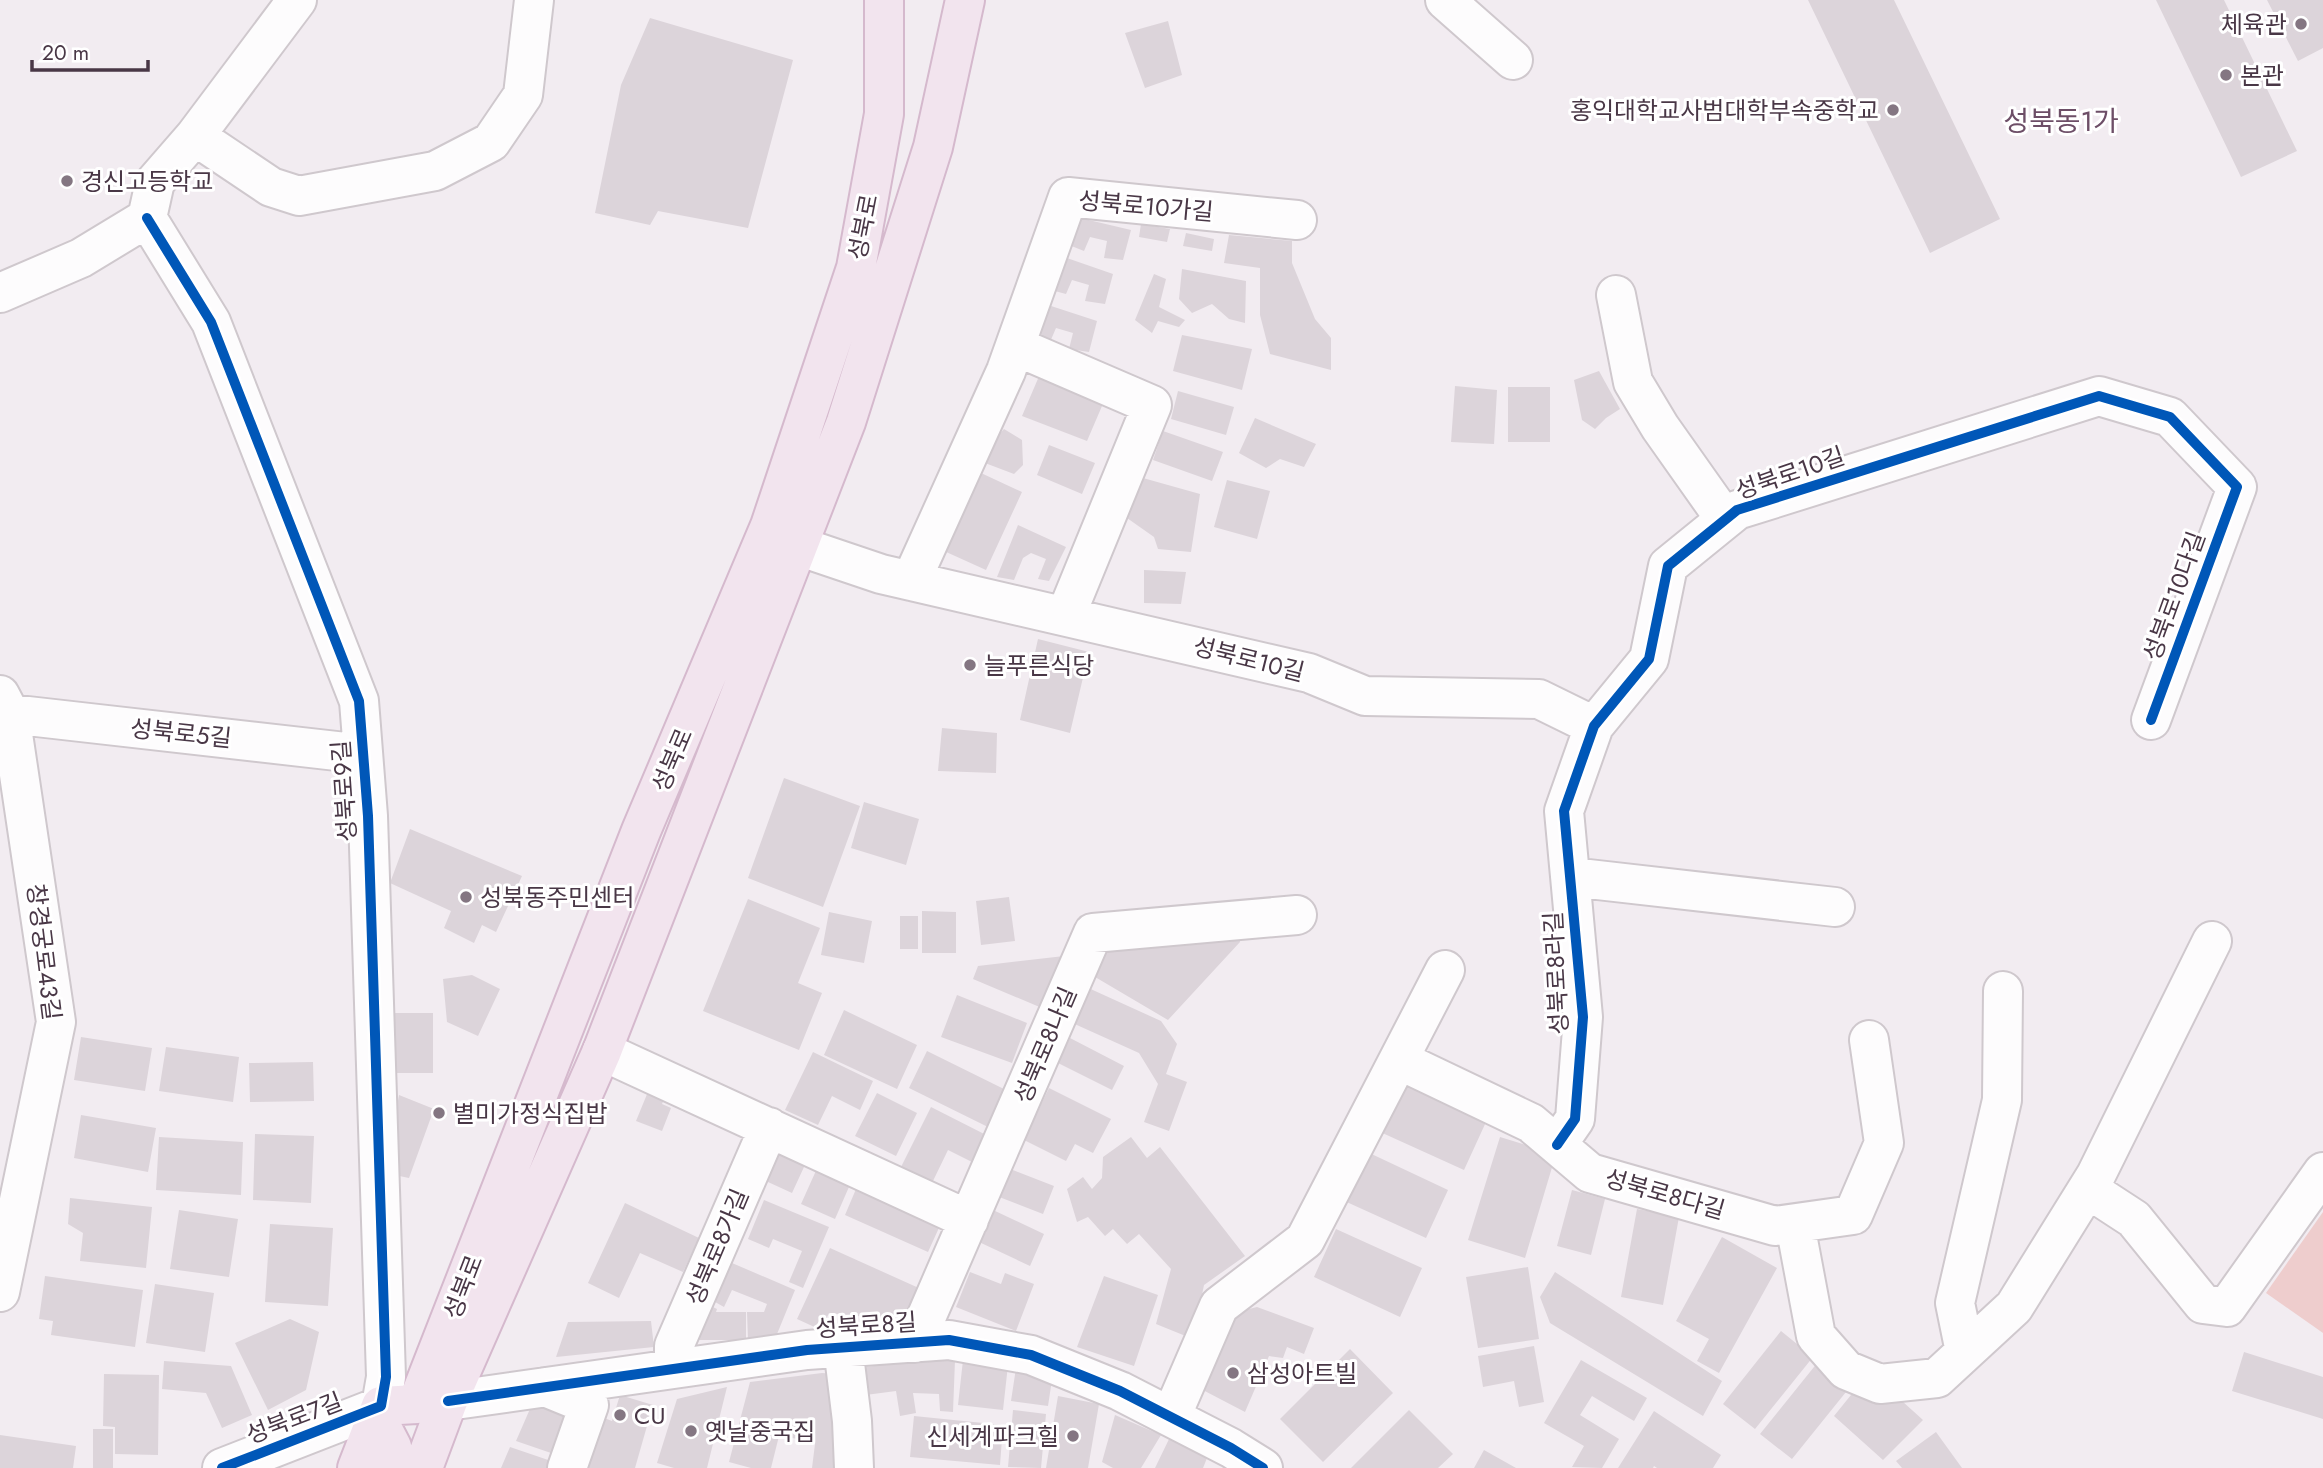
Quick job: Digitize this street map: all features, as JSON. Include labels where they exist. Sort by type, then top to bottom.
[{"type":"main road","name":"성북로","points":[[381,1406],[417,1405],[636,844],[770,526],[856,268],[884,114],[884,0]]},
{"type":"main road","name":"성북로","points":[[424,1468],[448,1401],[602,1051],[846,422],[933,147],[965,0]]},
{"type":"main road","points":[[357,1468],[381,1406]]},
{"type":"main road","points":[[381,1406],[379,1422],[392,1447],[397,1468]]},
{"type":"street","points":[[0,293],[81,257],[147,218],[155,182],[195,136],[297,0]]},
{"type":"street","points":[[195,136],[271,187],[299,196],[435,171],[491,142],[523,95],[534,0]]},
{"type":"street","points":[[1445,0],[1513,60]]},
{"type":"street","name":"성북로10가길","points":[[911,581],[1006,371],[1068,197],[1297,220]]},
{"type":"street","name":"성북로9길","points":[[147,218],[211,322],[359,701],[368,830],[386,1377],[381,1406]]},
{"type":"street","points":[[1616,295],[1633,382],[1660,427],[1725,519]]},
{"type":"street","points":[[1015,346],[1152,405],[1066,615]]},
{"type":"street","name":"성북로10길","points":[[1571,877],[1564,811],[1594,726],[1649,659],[1668,566],[1737,510],[2099,396],[2170,417],[2237,487]]},
{"type":"street","name":"성북로10다길","points":[[2151,720],[2237,487]]},
{"type":"street","name":"성북로10길","points":[[798,546],[881,574],[1309,673],[1365,696],[1538,699],[1594,726]]},
{"type":"street","name":"성북로5길","points":[[3,710],[363,754]]},
{"type":"street","name":"창경궁로43길","points":[[0,1292],[56,1023],[3,710]]},
{"type":"street","name":"성북로8라길","points":[[1557,1145],[1575,1119],[1583,1017],[1571,877],[1835,907]]},
{"type":"street","name":"성북로8나길","points":[[915,1343],[1093,933],[1297,915]]},
{"type":"street","points":[[1795,1224],[1816,1336],[1846,1370],[1880,1384],[1937,1378],[2014,1307],[2088,1189],[2212,941]]},
{"type":"street","points":[[1171,1417],[1219,1306],[1306,1240],[1445,970]]},
{"type":"street","points":[[1965,1352],[1955,1303],[2002,1100],[2003,990]]},
{"type":"street","name":"성북로8다길","points":[[1399,1060],[1531,1123],[1590,1173],[1776,1226],[1853,1215],[1884,1143],[1869,1040]]},
{"type":"street","points":[[602,1051],[969,1220]]},
{"type":"street","name":"성북로8가길","points":[[674,1368],[674,1346],[769,1127]]},
{"type":"street","points":[[2088,1189],[2134,1219],[2203,1304],[2227,1307],[2323,1172]]},
{"type":"street","name":"성북로8길","points":[[448,1401],[843,1347],[948,1340],[1031,1355],[1120,1391],[1171,1417],[1227,1458],[1263,1468]]},
{"type":"street","points":[[843,1347],[852,1421],[854,1468]]},
{"type":"street","points":[[545,1387],[589,1405],[567,1468]]},
{"type":"street","name":"성북로7길","points":[[222,1468],[381,1406]]},
{"type":"shaded area","points":[[2323,1212],[2323,1333],[2266,1293]]},
{"type":"building","name":"홍익대학교사범대학부속중학교","points":[[1808,0],[1894,0],[2000,219],[1930,253]]},
{"type":"building","name":"본관","points":[[2156,0],[2224,0],[2297,151],[2241,177]]},
{"type":"building","name":"체육관","points":[[2267,0],[2323,0],[2323,48],[2298,61]]},
{"type":"building","points":[[650,18],[793,60],[748,228],[658,211],[650,225],[595,213],[621,85]]},
{"type":"building","points":[[1168,21],[1182,75],[1145,88],[1125,33]]},
{"type":"building","points":[[1076,217],[1131,230],[1123,260],[1104,258],[1107,241],[1090,237],[1084,251],[1069,245]]},
{"type":"building","points":[[1141,224],[1170,229],[1167,242],[1139,237]]},
{"type":"building","points":[[1186,233],[1214,239],[1212,251],[1183,246]]},
{"type":"building","points":[[1229,235],[1292,241],[1292,263],[1315,319],[1331,338],[1331,370],[1270,354],[1260,315],[1260,268],[1224,263]]},
{"type":"building","points":[[1064,257],[1113,274],[1105,304],[1085,301],[1089,285],[1072,280],[1066,294],[1051,290]]},
{"type":"building","points":[[1182,269],[1246,281],[1245,323],[1229,319],[1212,304],[1192,313],[1179,299]]},
{"type":"building","points":[[1154,274],[1166,279],[1159,307],[1185,320],[1179,327],[1158,321],[1152,333],[1135,320]]},
{"type":"building","points":[[1048,305],[1097,321],[1089,352],[1069,349],[1073,333],[1056,328],[1050,342],[1034,338]]},
{"type":"building","points":[[1182,335],[1252,349],[1242,390],[1173,371]]},
{"type":"building","points":[[1599,371],[1620,409],[1595,429],[1582,420],[1574,380]]},
{"type":"building","points":[[1040,374],[1105,399],[1087,441],[1022,416]]},
{"type":"building","points":[[1455,386],[1497,390],[1494,444],[1451,442]]},
{"type":"building","points":[[1508,387],[1550,387],[1550,442],[1508,442]]},
{"type":"building","points":[[1178,391],[1234,407],[1226,435],[1171,419]]},
{"type":"building","points":[[1255,418],[1316,444],[1304,467],[1280,459],[1266,468],[1239,453]]},
{"type":"building","points":[[1004,429],[1022,440],[1023,465],[1014,474],[985,463],[994,440]]},
{"type":"building","points":[[1163,431],[1223,452],[1212,481],[1153,460]]},
{"type":"building","points":[[1049,445],[1095,463],[1082,494],[1037,475]]},
{"type":"building","points":[[981,473],[1022,492],[986,570],[944,551]]},
{"type":"building","points":[[1143,478],[1200,494],[1191,552],[1158,549],[1154,537],[1127,518]]},
{"type":"building","points":[[1227,480],[1270,491],[1257,539],[1214,527]]},
{"type":"building","points":[[1018,525],[1066,547],[1049,581],[1038,579],[1046,559],[1031,553],[1023,558],[1014,580],[997,577]]},
{"type":"building","points":[[1144,570],[1186,572],[1181,604],[1144,603]]},
{"type":"building","points":[[1038,639],[1089,652],[1070,733],[1020,720]]},
{"type":"building","points":[[942,728],[997,733],[996,773],[938,771]]},
{"type":"building","points":[[784,778],[860,806],[823,907],[748,878]]},
{"type":"building","points":[[864,802],[919,819],[906,865],[851,848]]},
{"type":"building","name":"성북동주민센터","points":[[410,829],[522,876],[496,932],[482,925],[474,943],[444,928],[451,911],[390,883]]},
{"type":"building","points":[[1009,897],[1015,941],[981,945],[976,901]]},
{"type":"building","points":[[748,899],[820,928],[798,983],[822,993],[799,1050],[703,1011]]},
{"type":"building","points":[[922,911],[956,912],[956,953],[922,953]]},
{"type":"building","points":[[829,912],[872,921],[864,963],[821,955]]},
{"type":"building","points":[[900,916],[918,916],[918,949],[900,949]]},
{"type":"building","points":[[1207,930],[1238,931],[1240,942],[1168,1020],[1090,974],[1101,953]]},
{"type":"building","points":[[1073,955],[1049,1011],[973,979],[978,966]]},
{"type":"building","points":[[472,975],[500,989],[478,1036],[447,1022],[443,979]]},
{"type":"building","points":[[1084,986],[1161,1021],[1177,1044],[1166,1074],[1187,1082],[1169,1131],[1144,1122],[1158,1084],[1139,1053],[1068,1021]]},
{"type":"building","points":[[957,995],[1027,1023],[1012,1063],[941,1037]]},
{"type":"building","points":[[844,1010],[917,1045],[897,1089],[824,1055]]},
{"type":"building","points":[[388,1013],[433,1013],[433,1073],[389,1073]]},
{"type":"building","points":[[81,1037],[152,1048],[145,1091],[74,1080]]},
{"type":"building","points":[[1070,1038],[1124,1066],[1112,1090],[1058,1063]]},
{"type":"building","points":[[166,1047],[239,1057],[233,1102],[159,1091]]},
{"type":"building","points":[[927,1051],[1008,1091],[990,1128],[909,1088]]},
{"type":"building","points":[[813,1052],[873,1081],[860,1110],[832,1096],[818,1125],[785,1110]]},
{"type":"building","points":[[313,1062],[314,1101],[250,1102],[249,1063]]},
{"type":"building","points":[[652,1082],[669,1089],[662,1104],[671,1108],[662,1131],[636,1121]]},
{"type":"building","points":[[1400,1082],[1486,1122],[1464,1170],[1378,1131]]},
{"type":"building","points":[[1049,1088],[1111,1119],[1093,1153],[1075,1144],[1066,1161],[1024,1140]]},
{"type":"building","points":[[877,1093],[917,1113],[896,1156],[855,1136]]},
{"type":"building","points":[[399,1095],[434,1109],[409,1178],[385,1173]]},
{"type":"building","points":[[931,1107],[996,1140],[982,1167],[948,1150],[932,1183],[901,1167]]},
{"type":"building","points":[[81,1115],[156,1128],[148,1172],[74,1158]]},
{"type":"building","points":[[255,1134],[314,1136],[311,1203],[253,1200]]},
{"type":"building","points":[[159,1137],[243,1142],[241,1195],[156,1190]]},
{"type":"building","points":[[1131,1137],[1147,1158],[1160,1147],[1245,1256],[1204,1285],[1193,1339],[1156,1324],[1171,1269],[1139,1234],[1127,1244],[1113,1229],[1105,1236],[1088,1217],[1077,1222],[1067,1189],[1083,1177],[1092,1189],[1102,1178],[1103,1157]]},
{"type":"building","points":[[1500,1137],[1556,1154],[1525,1258],[1468,1240]]},
{"type":"building","points":[[776,1139],[810,1154],[792,1193],[759,1178]]},
{"type":"building","points":[[1363,1150],[1448,1190],[1426,1238],[1340,1199]]},
{"type":"building","points":[[819,1164],[852,1180],[835,1219],[801,1204]]},
{"type":"building","points":[[1005,1167],[1054,1186],[1043,1214],[994,1195]]},
{"type":"building","points":[[859,1182],[943,1219],[928,1252],[845,1215]]},
{"type":"building","points":[[1572,1190],[1605,1199],[1591,1255],[1557,1246]]},
{"type":"building","points":[[70,1198],[152,1207],[146,1268],[80,1261],[83,1233],[68,1224]]},
{"type":"building","points":[[764,1200],[829,1227],[803,1288],[789,1282],[802,1251],[773,1239],[769,1248],[748,1239]]},
{"type":"building","points":[[625,1203],[699,1238],[683,1272],[640,1253],[619,1298],[588,1283]]},
{"type":"building","points":[[1637,1209],[1679,1217],[1663,1305],[1621,1297]]},
{"type":"building","points":[[179,1210],[238,1219],[229,1277],[170,1269]]},
{"type":"building","points":[[993,1210],[1044,1234],[1030,1266],[979,1242]]},
{"type":"building","points":[[270,1224],[333,1228],[328,1306],[265,1302]]},
{"type":"building","points":[[1336,1229],[1422,1268],[1400,1317],[1314,1277]]},
{"type":"building","points":[[1722,1237],[1777,1268],[1719,1373],[1697,1361],[1709,1339],[1676,1321]]},
{"type":"building","points":[[830,1248],[921,1289],[912,1309],[886,1319],[829,1313],[821,1330],[797,1319]]},
{"type":"building","points":[[725,1260],[795,1290],[775,1339],[748,1340],[747,1312],[764,1312],[767,1304],[732,1290],[724,1307],[708,1298]]},
{"type":"building","points":[[1528,1267],[1539,1339],[1478,1348],[1466,1277]]},
{"type":"building","points":[[970,1272],[1001,1284],[1005,1273],[1034,1284],[1016,1331],[956,1307]]},
{"type":"building","points":[[1555,1272],[1722,1381],[1703,1416],[1550,1323],[1540,1297]]},
{"type":"building","points":[[45,1276],[143,1290],[135,1347],[51,1335],[53,1321],[39,1319]]},
{"type":"building","points":[[1104,1276],[1158,1295],[1134,1366],[1077,1347]]},
{"type":"building","points":[[155,1284],[214,1293],[205,1352],[146,1343]]},
{"type":"building","points":[[707,1304],[717,1309],[716,1312],[746,1312],[746,1340],[692,1340]]},
{"type":"building","name":"삼성아트빌","points":[[1257,1307],[1314,1328],[1304,1354],[1287,1347],[1283,1358],[1269,1356],[1245,1412],[1199,1388],[1229,1314]]},
{"type":"building","points":[[290,1319],[319,1332],[306,1390],[268,1410],[235,1343]]},
{"type":"building","points":[[651,1321],[654,1347],[556,1357],[568,1322]]},
{"type":"building","points":[[1781,1331],[1813,1357],[1755,1429],[1723,1404]]},
{"type":"building","points":[[1534,1346],[1544,1402],[1519,1407],[1514,1381],[1483,1387],[1478,1356]]},
{"type":"building","points":[[1350,1349],[1393,1393],[1323,1462],[1280,1419]]},
{"type":"building","points":[[2244,1352],[2323,1377],[2323,1419],[2232,1391]]},
{"type":"building","points":[[955,1360],[953,1412],[940,1411],[939,1394],[913,1393],[916,1413],[900,1416],[896,1391],[858,1396],[854,1369],[908,1361]]},
{"type":"building","points":[[963,1360],[1008,1365],[1003,1410],[958,1405]]},
{"type":"building","points":[[1581,1360],[1647,1398],[1634,1421],[1592,1396],[1580,1415],[1619,1439],[1602,1468],[1572,1467],[1584,1446],[1544,1423]]},
{"type":"building","points":[[164,1361],[231,1366],[252,1415],[222,1428],[206,1393],[162,1389]]},
{"type":"building","points":[[1818,1362],[1850,1387],[1792,1459],[1760,1434]]},
{"type":"building","points":[[1016,1368],[1053,1373],[1048,1406],[1011,1401]]},
{"type":"building","points":[[822,1373],[836,1374],[838,1468],[812,1468],[815,1444],[779,1436],[771,1468],[751,1468],[729,1462],[750,1382]]},
{"type":"building","points":[[104,1374],[159,1375],[158,1455],[115,1454],[115,1427],[103,1426]]},
{"type":"building","name":"옛날중국집","points":[[727,1387],[707,1468],[674,1468],[657,1463],[677,1399]]},
{"type":"building","points":[[1855,1390],[1902,1401],[1923,1420],[1883,1460],[1834,1416]]},
{"type":"building","points":[[620,1395],[653,1405],[635,1468],[584,1468],[599,1416],[612,1421]]},
{"type":"building","name":"신세계파크힐","points":[[1058,1396],[1099,1404],[1088,1468],[1046,1468]]},
{"type":"building","points":[[533,1402],[565,1414],[551,1453],[516,1441]]},
{"type":"building","points":[[1013,1410],[1046,1414],[1041,1468],[1008,1467]]},
{"type":"building","points":[[1409,1410],[1453,1454],[1438,1468],[1351,1468]]},
{"type":"building","points":[[1654,1411],[1721,1455],[1713,1468],[1618,1468]]},
{"type":"building","points":[[1115,1415],[1161,1435],[1141,1468],[1113,1468],[1102,1462]]},
{"type":"building","points":[[914,1416],[1003,1425],[1000,1465],[910,1457]]},
{"type":"building","points":[[93,1429],[113,1429],[113,1468],[93,1468]]},
{"type":"building","points":[[1936,1432],[1962,1468],[1902,1468],[1896,1461]]},
{"type":"building","points":[[0,1435],[76,1446],[73,1468],[0,1468]]},
{"type":"building","points":[[1171,1435],[1209,1453],[1203,1468],[1155,1468]]},
{"type":"building","points":[[510,1447],[557,1463],[555,1468],[501,1468]]},
{"type":"building","points":[[1484,1450],[1516,1468],[1474,1468]]},
{"type":"cycle path","points":[[147,218],[211,322],[359,701],[368,816],[386,1377],[381,1406],[222,1468]]},
{"type":"cycle path","points":[[1557,1145],[1575,1119],[1583,1017],[1564,811],[1594,726],[1649,659],[1668,566],[1737,510],[2099,396],[2170,417],[2237,487],[2151,720]]},
{"type":"cycle path","points":[[448,1401],[807,1350],[949,1340],[1031,1355],[1120,1391],[1231,1448],[1263,1468]]},
{"type":"place","name":"체육관","points":[[2301,24]]},
{"type":"place","name":"본관","points":[[2226,75]]},
{"type":"place","name":"홍익대학교사범대학부속중학교","points":[[1893,110]]},
{"type":"place","name":"경신고등학교","points":[[67,181]]},
{"type":"place","name":"늘푸른식당","points":[[970,665]]},
{"type":"place","name":"성북동주민센터","points":[[466,897]]},
{"type":"place","name":"별미가정식집밥","points":[[439,1113]]},
{"type":"place","name":"삼성아트빌","points":[[1233,1373]]},
{"type":"place","name":"CU","points":[[620,1415]]},
{"type":"place","name":"옛날중국집","points":[[691,1431]]},
{"type":"place","name":"신세계파크힐","points":[[1073,1436]]},
{"type":"district","name":"성북동1가","points":[[2061,121]]}]
